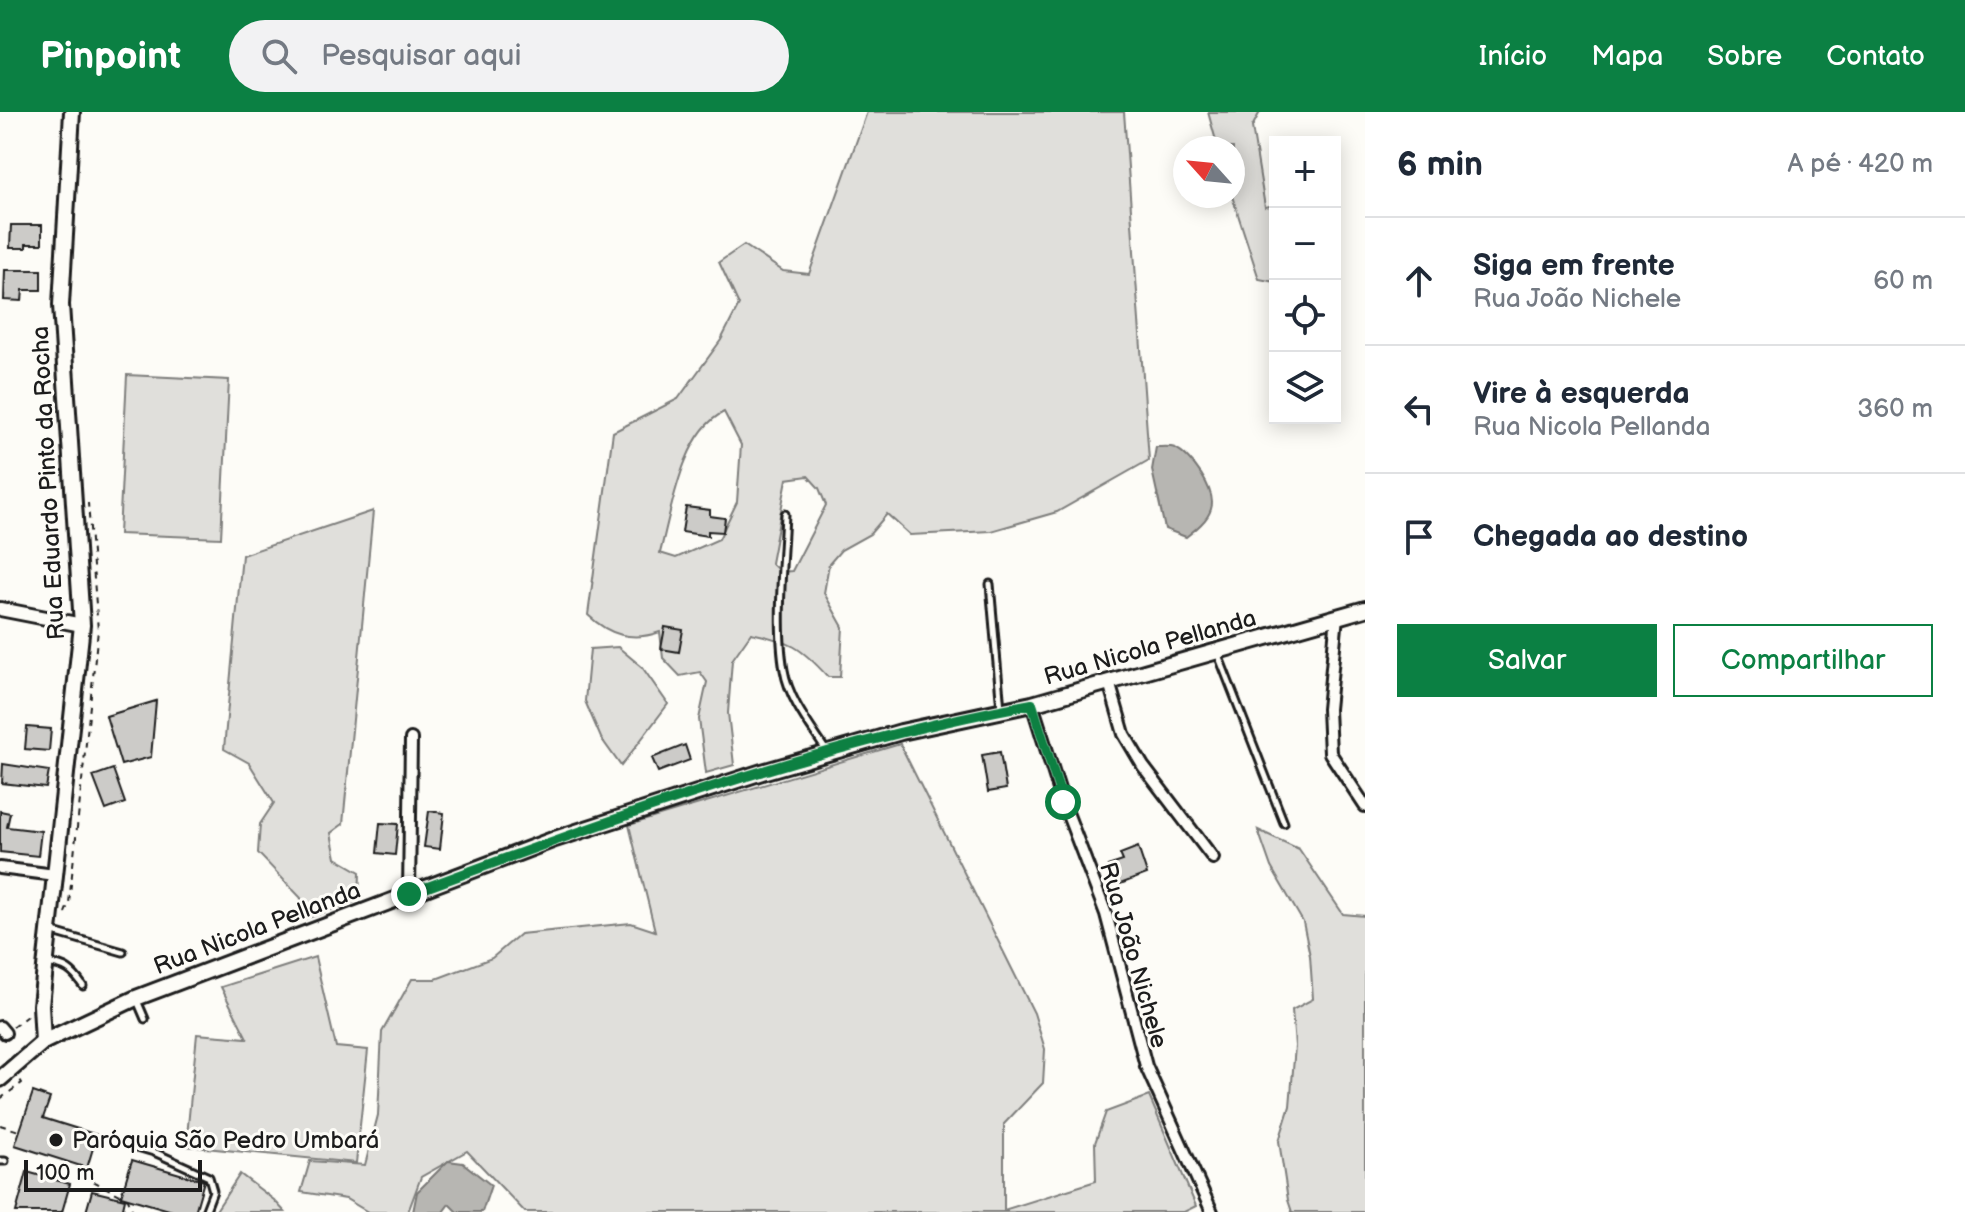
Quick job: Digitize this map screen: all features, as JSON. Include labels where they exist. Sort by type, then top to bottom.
[{"type":"main road","name":"Rua Eduardo Pinto da Rocha","points":[[43,1042],[41,1005],[82,625],[61,305],[72,112]]},
{"type":"main road","name":"Rua Nicola Pellanda","points":[[0,1079],[43,1042],[136,998],[555,839],[827,753],[901,732],[1032,704],[1365,609]]},
{"type":"street","points":[[0,609],[82,625]]},
{"type":"street","points":[[1337,616],[1327,738],[1338,769],[1357,790],[1365,806]]},
{"type":"street","points":[[1109,682],[1124,734],[1143,766],[1213,858]]},
{"type":"street","name":"Rua João Nichele","points":[[1032,704],[1063,802],[1106,914],[1146,1066],[1212,1212]]},
{"type":"street","points":[[409,894],[411,739]]},
{"type":"street","points":[[0,868],[55,875]]},
{"type":"lane","points":[[785,514],[782,585],[784,671],[795,701],[827,753]]},
{"type":"lane","points":[[990,584],[1001,710]]},
{"type":"lane","points":[[1217,651],[1284,823]]},
{"type":"lane","points":[[49,931],[123,952]]},
{"type":"lane","points":[[46,962],[67,967],[83,986]]},
{"type":"lane","points":[[136,998],[145,1019]]},
{"type":"lane","points":[[134,1146],[209,1177],[213,1191],[205,1212]]},
{"type":"path","points":[[3,1030],[41,1005]]},
{"type":"path","points":[[0,1099],[22,1083],[18,1077]]},
{"type":"path","points":[[0,1125],[19,1131]]},
{"type":"path","points":[[83,1176],[128,1199],[133,1212]]},
{"type":"shaded area","points":[[867,112],[1124,112],[1149,460],[1057,512],[991,531],[910,535],[887,514],[870,534],[841,550],[829,564],[824,593],[843,627],[840,677],[828,677],[794,647],[751,633],[732,660],[728,713],[734,765],[706,773],[699,719],[707,682],[700,672],[680,676],[663,658],[660,632],[621,635],[604,628],[588,615],[613,432],[678,399],[721,340],[739,305],[719,262],[744,245],[783,271],[809,274]],"holes":[[[724,412],[741,445],[737,502],[719,539],[676,558],[660,553],[688,455],[710,422]],[[808,476],[819,488],[826,505],[792,571],[780,572],[771,563],[787,479]]]},
{"type":"shaded area","points":[[1208,112],[1260,112],[1252,127],[1265,207],[1269,206],[1269,281],[1259,279],[1236,208],[1245,208],[1245,136],[1215,136]]},
{"type":"shaded area","points":[[127,375],[229,380],[221,538],[119,534]]},
{"type":"shaded area","points":[[1156,447],[1173,447],[1181,452],[1201,474],[1210,493],[1209,513],[1186,537],[1165,529],[1152,470]]},
{"type":"shaded area","points":[[373,511],[343,824],[331,833],[336,858],[360,872],[359,900],[299,921],[301,898],[258,853],[260,824],[274,803],[249,763],[224,749],[242,555]]},
{"type":"shaded area","points":[[618,647],[642,667],[668,704],[621,766],[601,738],[585,701],[590,649]]},
{"type":"shaded area","points":[[900,744],[1034,1013],[1045,1049],[1043,1083],[1004,1124],[1004,1210],[1096,1181],[1095,1143],[1106,1112],[1149,1096],[1196,1206],[1184,1212],[525,1212],[467,1151],[421,1177],[408,1212],[368,1212],[346,1199],[301,1192],[310,1161],[365,1165],[378,1115],[382,1032],[412,979],[436,979],[492,958],[520,934],[631,923],[655,931],[629,825]]},
{"type":"shaded area","points":[[1258,830],[1299,849],[1343,914],[1365,916],[1365,1212],[1292,1212],[1288,1200],[1279,1141],[1290,1106],[1295,1046],[1292,1010],[1313,999],[1310,956],[1303,922],[1271,867]]},
{"type":"shaded area","points":[[315,957],[336,1047],[368,1050],[356,1163],[186,1146],[197,1034],[247,1038],[221,987]]},
{"type":"shaded area","points":[[448,1161],[463,1163],[491,1185],[482,1212],[457,1212],[449,1204],[443,1212],[413,1212],[417,1192]]},
{"type":"shaded area","points":[[240,1174],[274,1200],[285,1212],[215,1212]]},
{"type":"building","points":[[11,225],[42,225],[42,244],[10,248]]},
{"type":"building","points":[[5,270],[41,270],[41,290],[23,290],[22,301],[4,300]]},
{"type":"building","points":[[686,507],[710,510],[710,516],[725,518],[723,532],[708,531],[708,536],[682,532]]},
{"type":"building","points":[[665,627],[683,630],[679,652],[661,649]]},
{"type":"building","points":[[156,701],[151,757],[121,765],[106,716]]},
{"type":"building","points":[[27,727],[51,729],[49,751],[25,749]]},
{"type":"building","points":[[685,745],[690,760],[658,772],[652,758]]},
{"type":"building","points":[[1000,752],[1006,789],[988,792],[982,755]]},
{"type":"building","points":[[3,764],[49,771],[46,788],[2,783]]},
{"type":"building","points":[[113,769],[125,803],[106,810],[93,776]]},
{"type":"building","points":[[0,811],[10,813],[7,827],[41,831],[38,856],[0,852]]},
{"type":"building","points":[[429,811],[444,813],[440,849],[424,847]]},
{"type":"building","points":[[380,823],[398,824],[395,855],[377,853]]},
{"type":"building","points":[[1138,847],[1147,874],[1115,886],[1108,866],[1123,861],[1120,854]]},
{"type":"building","name":"Paróquia São Pedro Umbará","points":[[33,1092],[50,1098],[43,1118],[97,1135],[87,1168],[15,1145]]},
{"type":"building","points":[[132,1160],[204,1181],[195,1212],[176,1212],[121,1196]]},
{"type":"building","points":[[27,1172],[70,1184],[62,1212],[16,1212]]},
{"type":"building","points":[[92,1191],[125,1199],[122,1212],[86,1212]]},
{"type":"place","name":"Paróquia São Pedro Umbará","points":[[56,1140]]},
{"type":"route","points":[[409,894],[555,839],[762,772],[901,732],[1032,704],[1063,802]]}]
